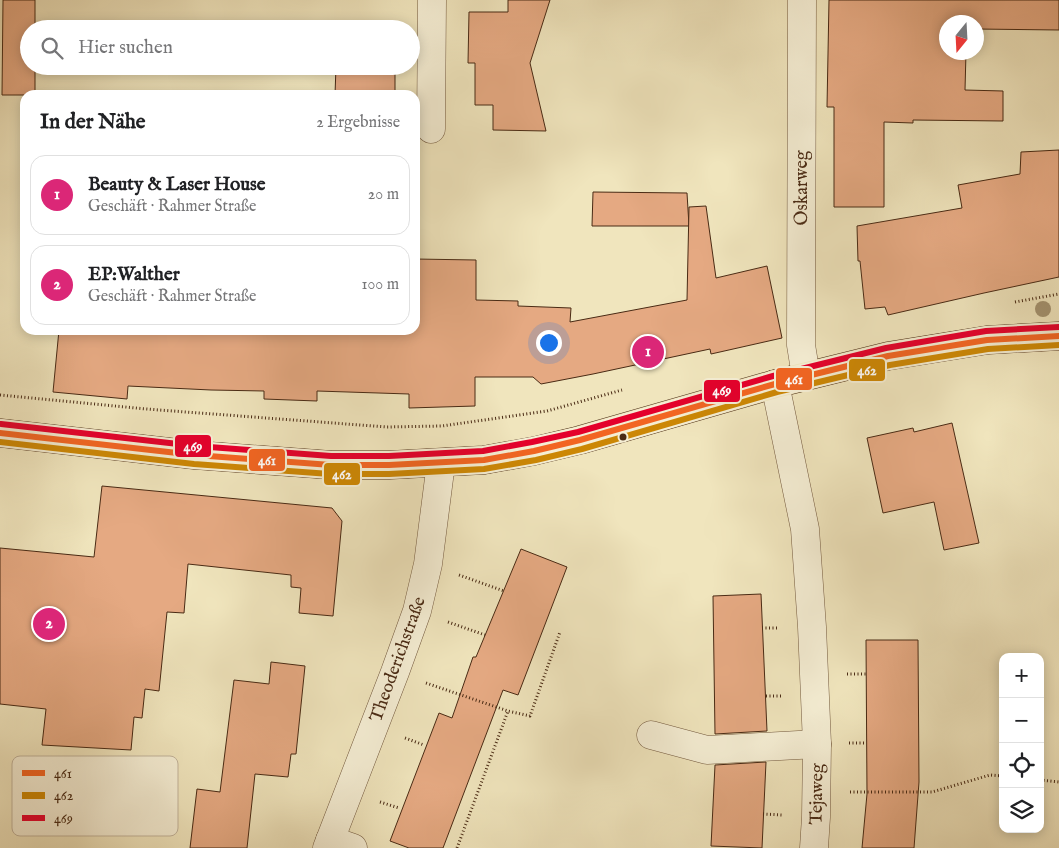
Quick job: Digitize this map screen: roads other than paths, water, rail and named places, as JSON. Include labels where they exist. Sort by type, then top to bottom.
[{"type":"main road","points":[[0,433],[195,455],[330,465],[389,465],[484,460],[580,440],[775,384],[888,356],[987,340],[1059,336]]},
{"type":"street","points":[[431,128],[432,0]]},
{"type":"street","name":"Oskarweg","points":[[802,0],[801,345],[806,376]]},
{"type":"street","name":"Tejaweg","points":[[775,384],[805,529],[812,627],[817,744],[814,848]]},
{"type":"street","name":"Theoderichstraße","points":[[337,845],[417,611],[428,564],[441,463]]},
{"type":"street","points":[[652,735],[707,750],[817,744]]},
{"type":"place","name":"Beauty & Laser House","points":[[648,352]]},
{"type":"place","name":"EP:Walther","points":[[49,624]]}]
